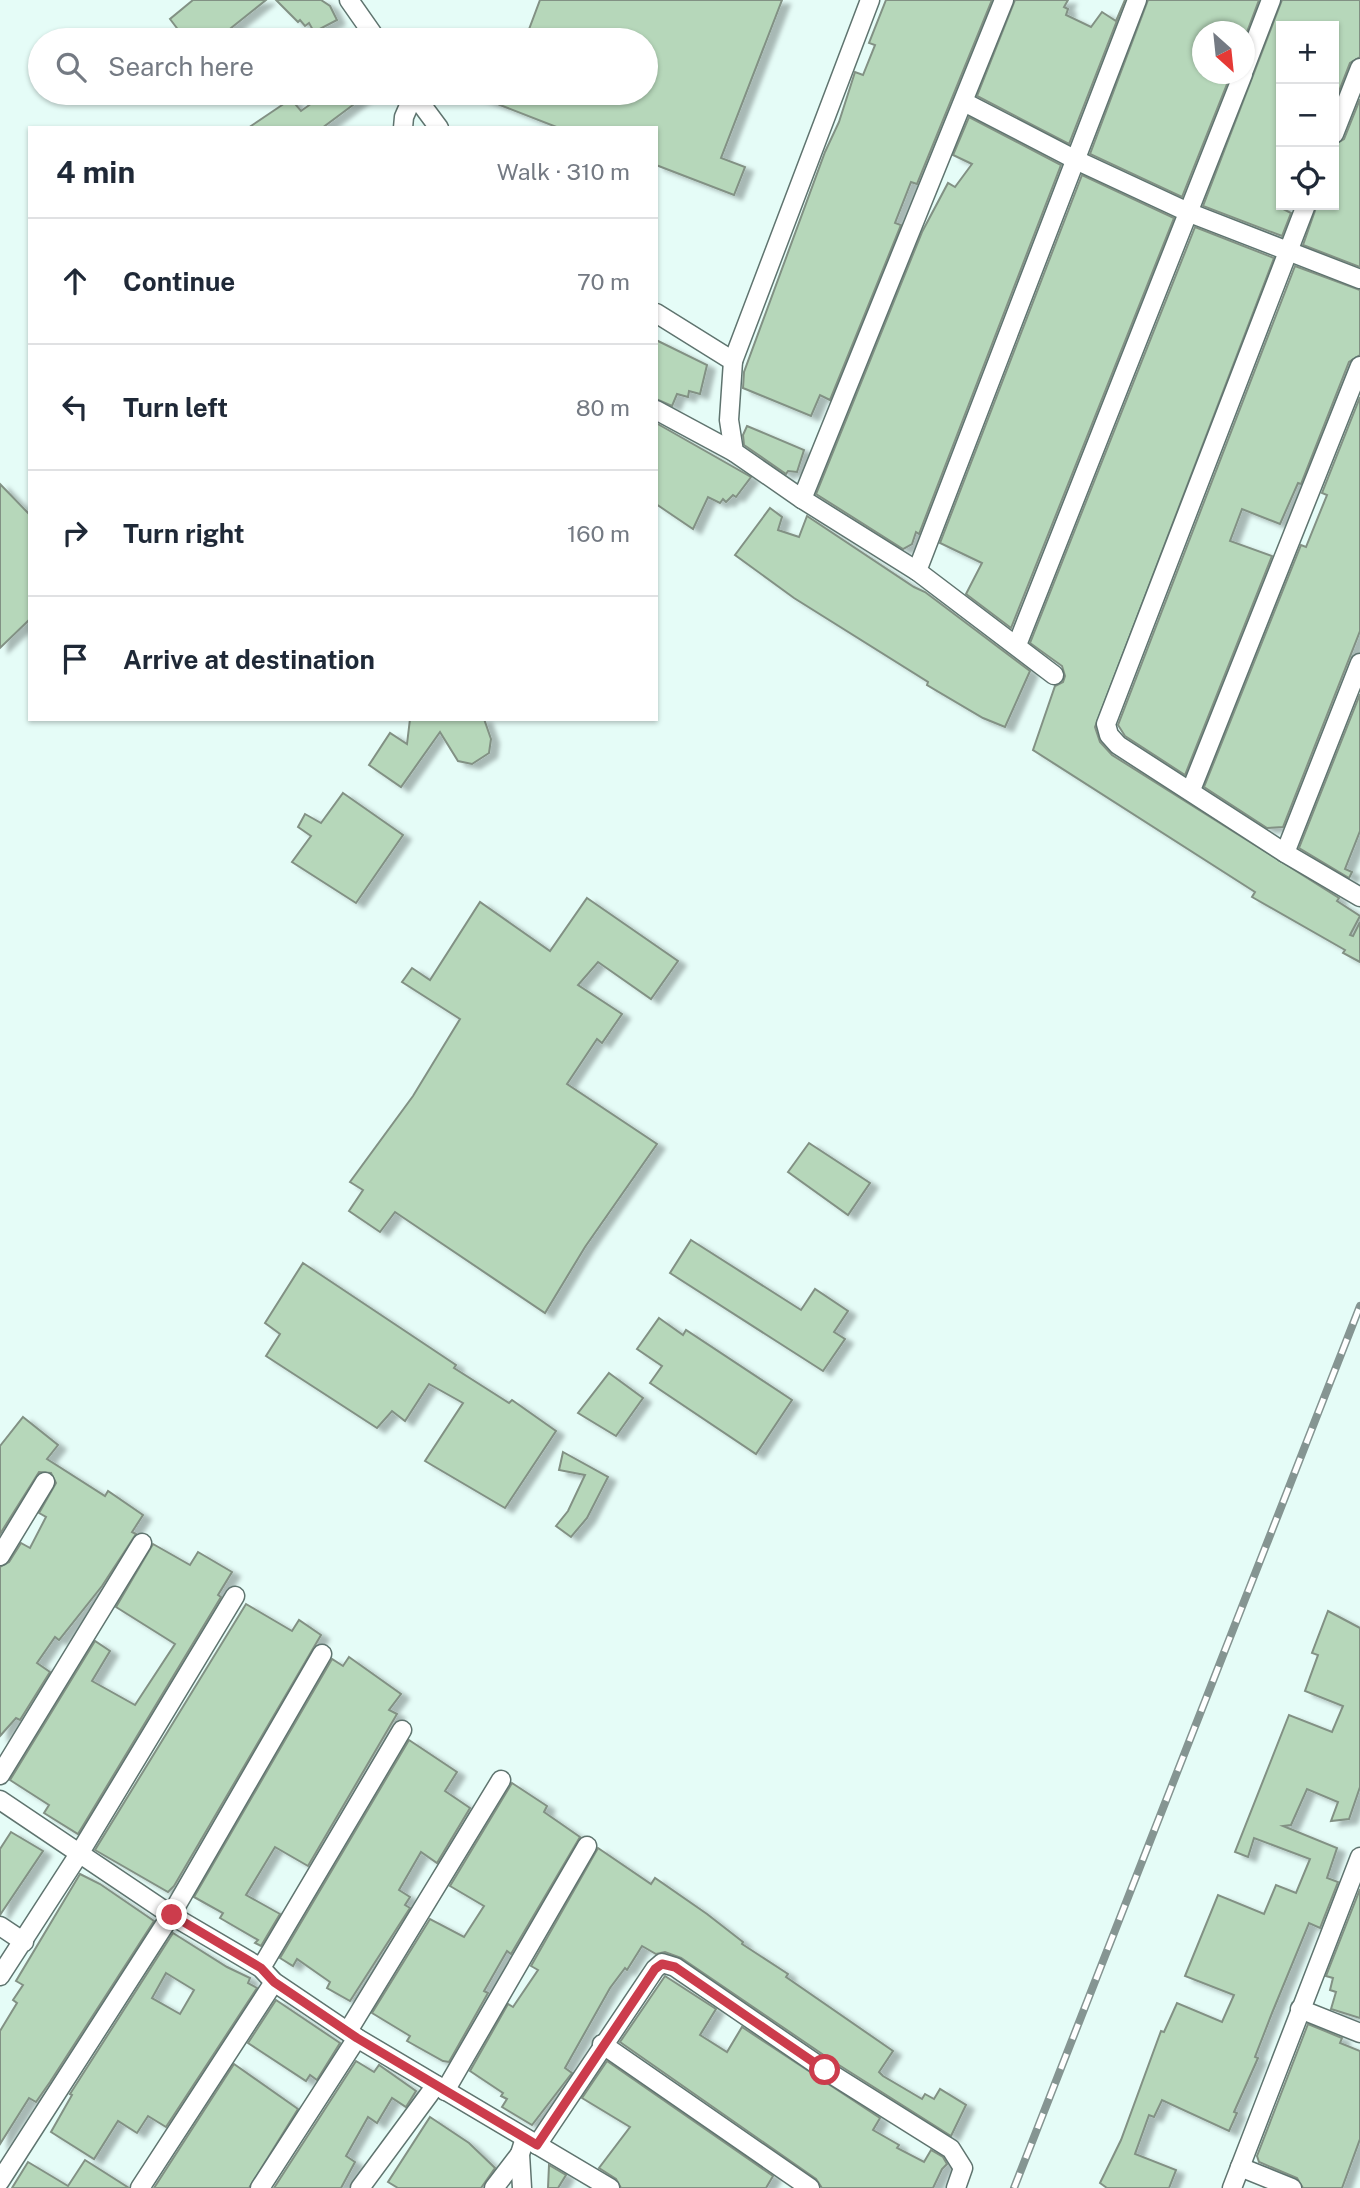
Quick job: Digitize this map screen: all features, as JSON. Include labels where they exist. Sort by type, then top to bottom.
[{"type":"street","points":[[349,0],[369,28]]},
{"type":"street","points":[[734,452],[729,421],[733,361],[870,0]]},
{"type":"street","points":[[802,499],[1004,0]]},
{"type":"street","points":[[917,571],[1137,0]]},
{"type":"street","points":[[1255,43],[1271,0]]},
{"type":"street","points":[[1339,121],[1360,68]]},
{"type":"street","points":[[1017,645],[1239,84]]},
{"type":"street","points":[[964,102],[1076,160],[1190,213],[1360,279]]},
{"type":"street","points":[[403,126],[408,105]]},
{"type":"street","points":[[422,105],[438,126]]},
{"type":"street","points":[[1304,210],[1106,723],[1109,735],[1118,746],[1191,790],[1285,853],[1360,897]]},
{"type":"street","points":[[658,314],[733,361]]},
{"type":"street","points":[[1191,790],[1360,366]]},
{"type":"street","points":[[658,411],[734,452],[802,499],[917,571],[1054,674]]},
{"type":"street","points":[[1285,853],[1360,663]]},
{"type":"street","points":[[0,1556],[45,1482]]},
{"type":"street","points":[[0,1775],[142,1543]]},
{"type":"street","points":[[0,1976],[79,1854],[235,1596]]},
{"type":"street","points":[[0,2181],[172,1915],[322,1654]]},
{"type":"street","points":[[261,1968],[402,1730]]},
{"type":"street","points":[[260,2188],[501,1780]]},
{"type":"street","points":[[0,1800],[172,1915],[261,1968],[274,1982],[352,2035],[440,2088],[527,2146],[610,2188]]},
{"type":"street","points":[[360,2188],[440,2088],[587,1846]]},
{"type":"street","points":[[1232,2188],[1360,1857]]},
{"type":"street","points":[[0,1926],[24,1942]]},
{"type":"street","points":[[494,2188],[603,2044],[655,1969],[662,1964],[675,1967],[825,2070],[950,2149],[963,2168],[956,2188]]},
{"type":"street","points":[[141,2188],[274,1982]]},
{"type":"street","points":[[1300,2009],[1360,2033]]},
{"type":"street","points":[[603,2044],[810,2188]]},
{"type":"street","points":[[523,2188],[527,2146]]},
{"type":"street","points":[[1240,2166],[1292,2188]]},
{"type":"building","points":[[193,0],[266,0],[231,28],[177,28],[170,19]]},
{"type":"building","points":[[276,0],[321,0],[330,6],[337,20],[322,28],[312,28],[309,23],[305,26],[300,20],[298,22]]},
{"type":"building","points":[[540,0],[782,0],[721,158],[745,167],[734,195],[658,166],[658,126],[554,126],[500,105],[658,105],[658,28],[530,28]]},
{"type":"building","points":[[886,0],[992,0],[917,184],[911,182],[895,223],[901,225],[830,400],[820,395],[811,416],[743,388],[744,372],[825,152],[839,122],[855,72],[863,75],[875,45],[869,43]]},
{"type":"building","points":[[1015,0],[1068,0],[1064,7],[1068,9],[1066,15],[1091,27],[1102,12],[1116,21],[1125,0],[1069,144],[977,96]]},
{"type":"building","points":[[1148,0],[1259,0],[1251,21],[1192,21],[1192,84],[1227,84],[1182,197],[1090,154]]},
{"type":"building","points":[[1282,0],[1360,0],[1360,57],[1350,63],[1339,91],[1339,21],[1276,21],[1276,210],[1291,213],[1282,236],[1203,206],[1250,84],[1255,84],[1255,70]]},
{"type":"building","points":[[1360,99],[1360,267],[1303,245],[1315,210],[1339,210],[1339,142],[1344,139]]},
{"type":"building","points":[[282,105],[296,105],[301,111],[309,105],[353,105],[325,126],[251,126]]},
{"type":"building","points":[[969,117],[1061,165],[919,534],[916,532],[912,544],[903,549],[816,494],[922,232],[948,183],[955,187],[972,164],[953,155]]},
{"type":"building","points":[[1082,175],[1174,218],[1011,628],[966,594],[982,563],[940,543]]},
{"type":"building","points":[[1195,227],[1274,258],[1095,727],[1100,742],[1112,755],[1339,898],[1337,901],[1360,916],[1350,935],[1353,936],[1360,922],[1360,962],[1343,953],[1345,950],[1252,897],[1255,892],[1033,750],[1055,686],[1063,682],[1065,676],[1062,666],[1030,643]]},
{"type":"building","points":[[1295,266],[1360,290],[1360,355],[1349,362],[1301,484],[1298,483],[1280,524],[1242,509],[1230,541],[1272,556],[1185,775],[1125,736],[1118,725]]},
{"type":"building","points":[[658,341],[707,365],[700,394],[689,391],[688,397],[677,394],[672,406],[658,400]]},
{"type":"building","points":[[1360,397],[1360,631],[1283,827],[1267,828],[1204,787],[1301,545],[1306,547],[1327,495],[1322,493]]},
{"type":"building","points":[[658,424],[751,477],[736,497],[733,495],[726,502],[723,499],[720,503],[708,497],[693,529],[658,505]]},
{"type":"building","points":[[747,426],[804,450],[797,472],[788,471],[786,474],[744,445],[743,435]]},
{"type":"building","points":[[0,484],[28,513],[28,621],[0,648]]},
{"type":"building","points":[[770,508],[782,517],[778,530],[799,537],[807,516],[925,592],[1030,671],[1005,727],[983,718],[927,685],[928,682],[794,598],[735,555]]},
{"type":"building","points":[[1360,694],[1360,831],[1345,869],[1352,872],[1349,878],[1299,848]]},
{"type":"building","points":[[410,721],[485,721],[491,739],[489,753],[472,764],[458,761],[440,732],[401,787],[369,765],[390,733],[407,744]]},
{"type":"building","points":[[343,793],[403,835],[356,903],[292,862],[311,836],[298,827],[305,814],[321,823]]},
{"type":"building","points":[[587,898],[678,961],[651,999],[598,962],[578,985],[622,1014],[602,1043],[597,1039],[567,1084],[657,1144],[585,1247],[545,1313],[395,1212],[380,1232],[349,1211],[363,1190],[350,1182],[413,1096],[460,1019],[402,982],[412,968],[430,980],[480,902],[550,951]]},
{"type":"building","points":[[809,1143],[870,1183],[848,1215],[788,1172]]},
{"type":"building","points":[[691,1240],[801,1310],[815,1289],[848,1311],[834,1332],[845,1339],[823,1371],[670,1273]]},
{"type":"building","points":[[303,1263],[456,1365],[454,1368],[509,1403],[512,1400],[556,1431],[505,1508],[425,1461],[463,1403],[429,1384],[405,1421],[392,1411],[377,1428],[266,1356],[280,1334],[265,1323]]},
{"type":"building","points":[[659,1318],[683,1335],[686,1330],[792,1400],[756,1454],[650,1383],[662,1366],[637,1349]]},
{"type":"building","points":[[609,1373],[643,1398],[616,1436],[578,1413]]},
{"type":"building","points":[[23,1417],[58,1445],[47,1459],[105,1496],[108,1491],[143,1515],[132,1532],[136,1534],[102,1586],[59,1640],[55,1637],[37,1663],[50,1672],[20,1720],[16,1718],[0,1736],[0,1567],[9,1562],[21,1543],[30,1548],[46,1517],[39,1513],[56,1483],[51,1473],[39,1472],[0,1534],[0,1446]]},
{"type":"building","points":[[563,1452],[608,1477],[587,1518],[571,1537],[556,1526],[568,1511],[585,1475],[559,1470]]},
{"type":"building","points":[[153,1544],[190,1565],[198,1552],[232,1572],[218,1595],[221,1597],[78,1834],[44,1813],[49,1805],[10,1780],[95,1641],[110,1651],[92,1681],[135,1705],[175,1644],[116,1607]]},
{"type":"building","points":[[246,1604],[292,1631],[299,1620],[321,1635],[168,1892],[95,1850]]},
{"type":"building","points":[[1328,1611],[1360,1628],[1360,1787],[1349,1819],[1331,1821],[1338,1802],[1307,1789],[1291,1825],[1283,1826],[1337,1848],[1327,1878],[1338,1882],[1320,1928],[1309,1923],[1255,2057],[1258,2058],[1234,2112],[1237,2113],[1229,2131],[1162,2100],[1154,2117],[1149,2115],[1135,2154],[1176,2170],[1169,2188],[1107,2188],[1100,2183],[1121,2140],[1161,2031],[1164,2032],[1177,2003],[1222,2022],[1234,1995],[1185,1976],[1218,1895],[1264,1914],[1276,1885],[1296,1893],[1310,1859],[1254,1838],[1248,1857],[1235,1852],[1289,1715],[1332,1732],[1343,1706],[1305,1691],[1318,1655],[1312,1653]]},
{"type":"building","points":[[349,1657],[401,1694],[389,1710],[397,1714],[308,1866],[275,1847],[246,1895],[280,1914],[261,1946],[255,1943],[258,1940],[220,1918],[223,1913],[194,1897],[332,1659],[343,1666]]},
{"type":"building","points":[[409,1740],[457,1772],[445,1791],[470,1808],[437,1863],[421,1852],[399,1890],[410,1897],[405,1905],[410,1908],[350,2001],[327,1988],[330,1982],[297,1959],[293,1966],[280,1958]]},
{"type":"building","points":[[512,1783],[547,1806],[544,1812],[580,1837],[511,1954],[507,1951],[484,1991],[488,1993],[449,2062],[443,2061],[407,2041],[410,2036],[372,2013],[430,1919],[464,1937],[484,1906],[450,1886]]},
{"type":"building","points":[[11,1832],[43,1851],[0,1915],[0,1849]]},
{"type":"building","points":[[598,1848],[651,1884],[655,1878],[707,1914],[743,1942],[742,1944],[788,1974],[786,1977],[893,2051],[879,2072],[883,2076],[922,2099],[925,2094],[934,2099],[940,2089],[966,2105],[951,2136],[831,2060],[681,1958],[665,1952],[656,1954],[642,1946],[627,1970],[625,1968],[610,1988],[565,2068],[572,2073],[532,2125],[502,2107],[507,2099],[501,2096],[503,2093],[470,2071],[508,2004],[513,2007],[538,1970],[531,1966]]},
{"type":"building","points":[[80,1874],[100,1884],[154,1921],[50,2082],[36,2102],[29,2098],[0,2144],[0,2031],[17,2003],[13,2000],[23,1985],[16,1981]]},
{"type":"building","points":[[1360,1889],[1360,2018],[1331,2009],[1336,1992],[1330,1990],[1333,1978],[1326,1976]]},
{"type":"building","points":[[173,1933],[227,1967],[250,1978],[248,1983],[257,1988],[166,2127],[148,2116],[137,2133],[118,2121],[94,2159],[51,2132],[72,2095],[70,2094]],"holes":[[[166,1973],[194,1990],[180,2014],[152,1998]]]},
{"type":"building","points":[[665,1976],[716,2009],[700,2035],[727,2052],[742,2027],[880,2118],[873,2130],[899,2145],[897,2148],[924,2162],[931,2150],[943,2157],[947,2164],[933,2188],[822,2188],[816,2179],[620,2042]]},
{"type":"building","points":[[276,2000],[340,2043],[317,2080],[310,2075],[306,2081],[248,2043]]},
{"type":"building","points":[[1308,2024],[1342,2038],[1340,2043],[1360,2051],[1360,2139],[1342,2188],[1303,2188],[1297,2178],[1259,2162],[1257,2156]]},
{"type":"building","points":[[356,2061],[374,2072],[379,2065],[416,2091],[406,2107],[392,2098],[377,2123],[368,2117],[346,2156],[355,2162],[341,2188],[274,2188]]},
{"type":"building","points":[[607,2061],[773,2176],[766,2188],[621,2188],[616,2179],[599,2168],[630,2127],[582,2098]]},
{"type":"building","points":[[234,2064],[298,2109],[249,2188],[154,2188]]},
{"type":"building","points":[[430,2117],[469,2143],[495,2168],[481,2188],[398,2188],[388,2182]]},
{"type":"building","points":[[85,2160],[129,2188],[12,2188],[28,2162],[68,2186]]},
{"type":"building","points":[[549,2165],[566,2175],[558,2188],[548,2188]]},
{"type":"railway","points":[[1014,2188],[1360,1306]]},
{"type":"route","points":[[172,1915],[261,1968],[274,1982],[357,2038],[537,2145],[603,2044],[655,1969],[662,1964],[675,1967],[825,2070]]}]
